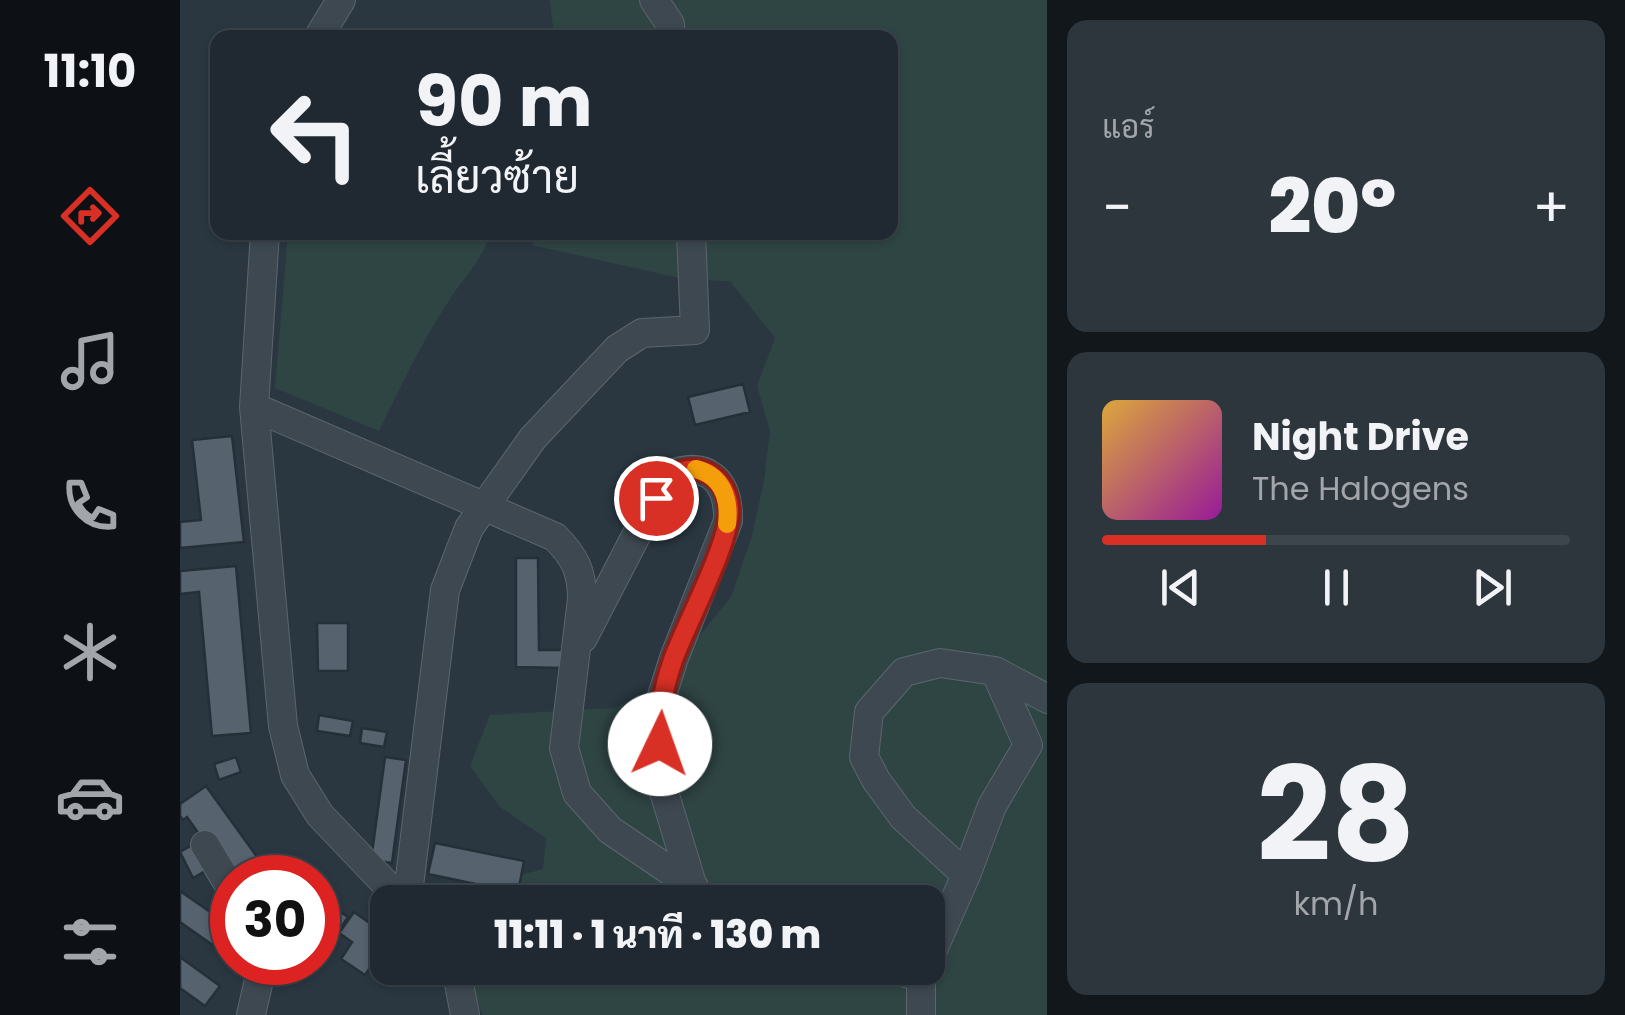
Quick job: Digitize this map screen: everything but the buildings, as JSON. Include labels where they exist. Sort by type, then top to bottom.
[{"type":"street","points":[[323,30],[341,0]]},
{"type":"street","points":[[654,0],[670,30]]},
{"type":"street","points":[[264,240],[254,407],[283,726],[295,775],[320,815],[388,885]]},
{"type":"street","points":[[407,885],[445,590],[469,528],[533,438],[617,349],[642,333],[695,330],[691,240]]},
{"type":"street","points":[[254,407],[554,537],[573,556],[582,576],[564,748],[578,792],[610,830],[683,885]]},
{"type":"street","points":[[576,652],[667,476],[695,469],[708,472],[721,484],[729,504],[728,521],[660,704],[661,782],[693,885]]},
{"type":"street","points":[[966,875],[903,818],[876,780],[864,756],[870,712],[904,672],[940,663],[995,671],[1047,698]]},
{"type":"street","points":[[945,923],[992,806],[1028,745],[995,671]]},
{"type":"street","points":[[204,845],[210,855]]},
{"type":"street","points":[[251,1015],[258,985]]},
{"type":"street","points":[[461,985],[466,1015]]},
{"type":"street","points":[[920,1015],[923,985]]},
{"type":"green space","points":[[550,0],[1047,0],[1047,1015],[483,1015],[469,985],[945,985],[945,885],[486,885],[543,869],[546,838],[500,807],[470,766],[490,715],[613,708],[657,688],[731,597],[752,536],[770,431],[757,386],[775,338],[730,281],[688,280],[532,245],[533,240],[898,240],[898,30],[553,30]]},
{"type":"green space","points":[[287,240],[488,240],[430,331],[379,431],[275,388]]},
{"type":"slow traffic","points":[[696,469],[708,472],[721,484],[729,504],[727,524]]},
{"type":"route","points":[[656,498],[667,476],[695,469],[708,472],[721,484],[729,504],[723,538],[674,658],[660,704],[660,744]]}]
